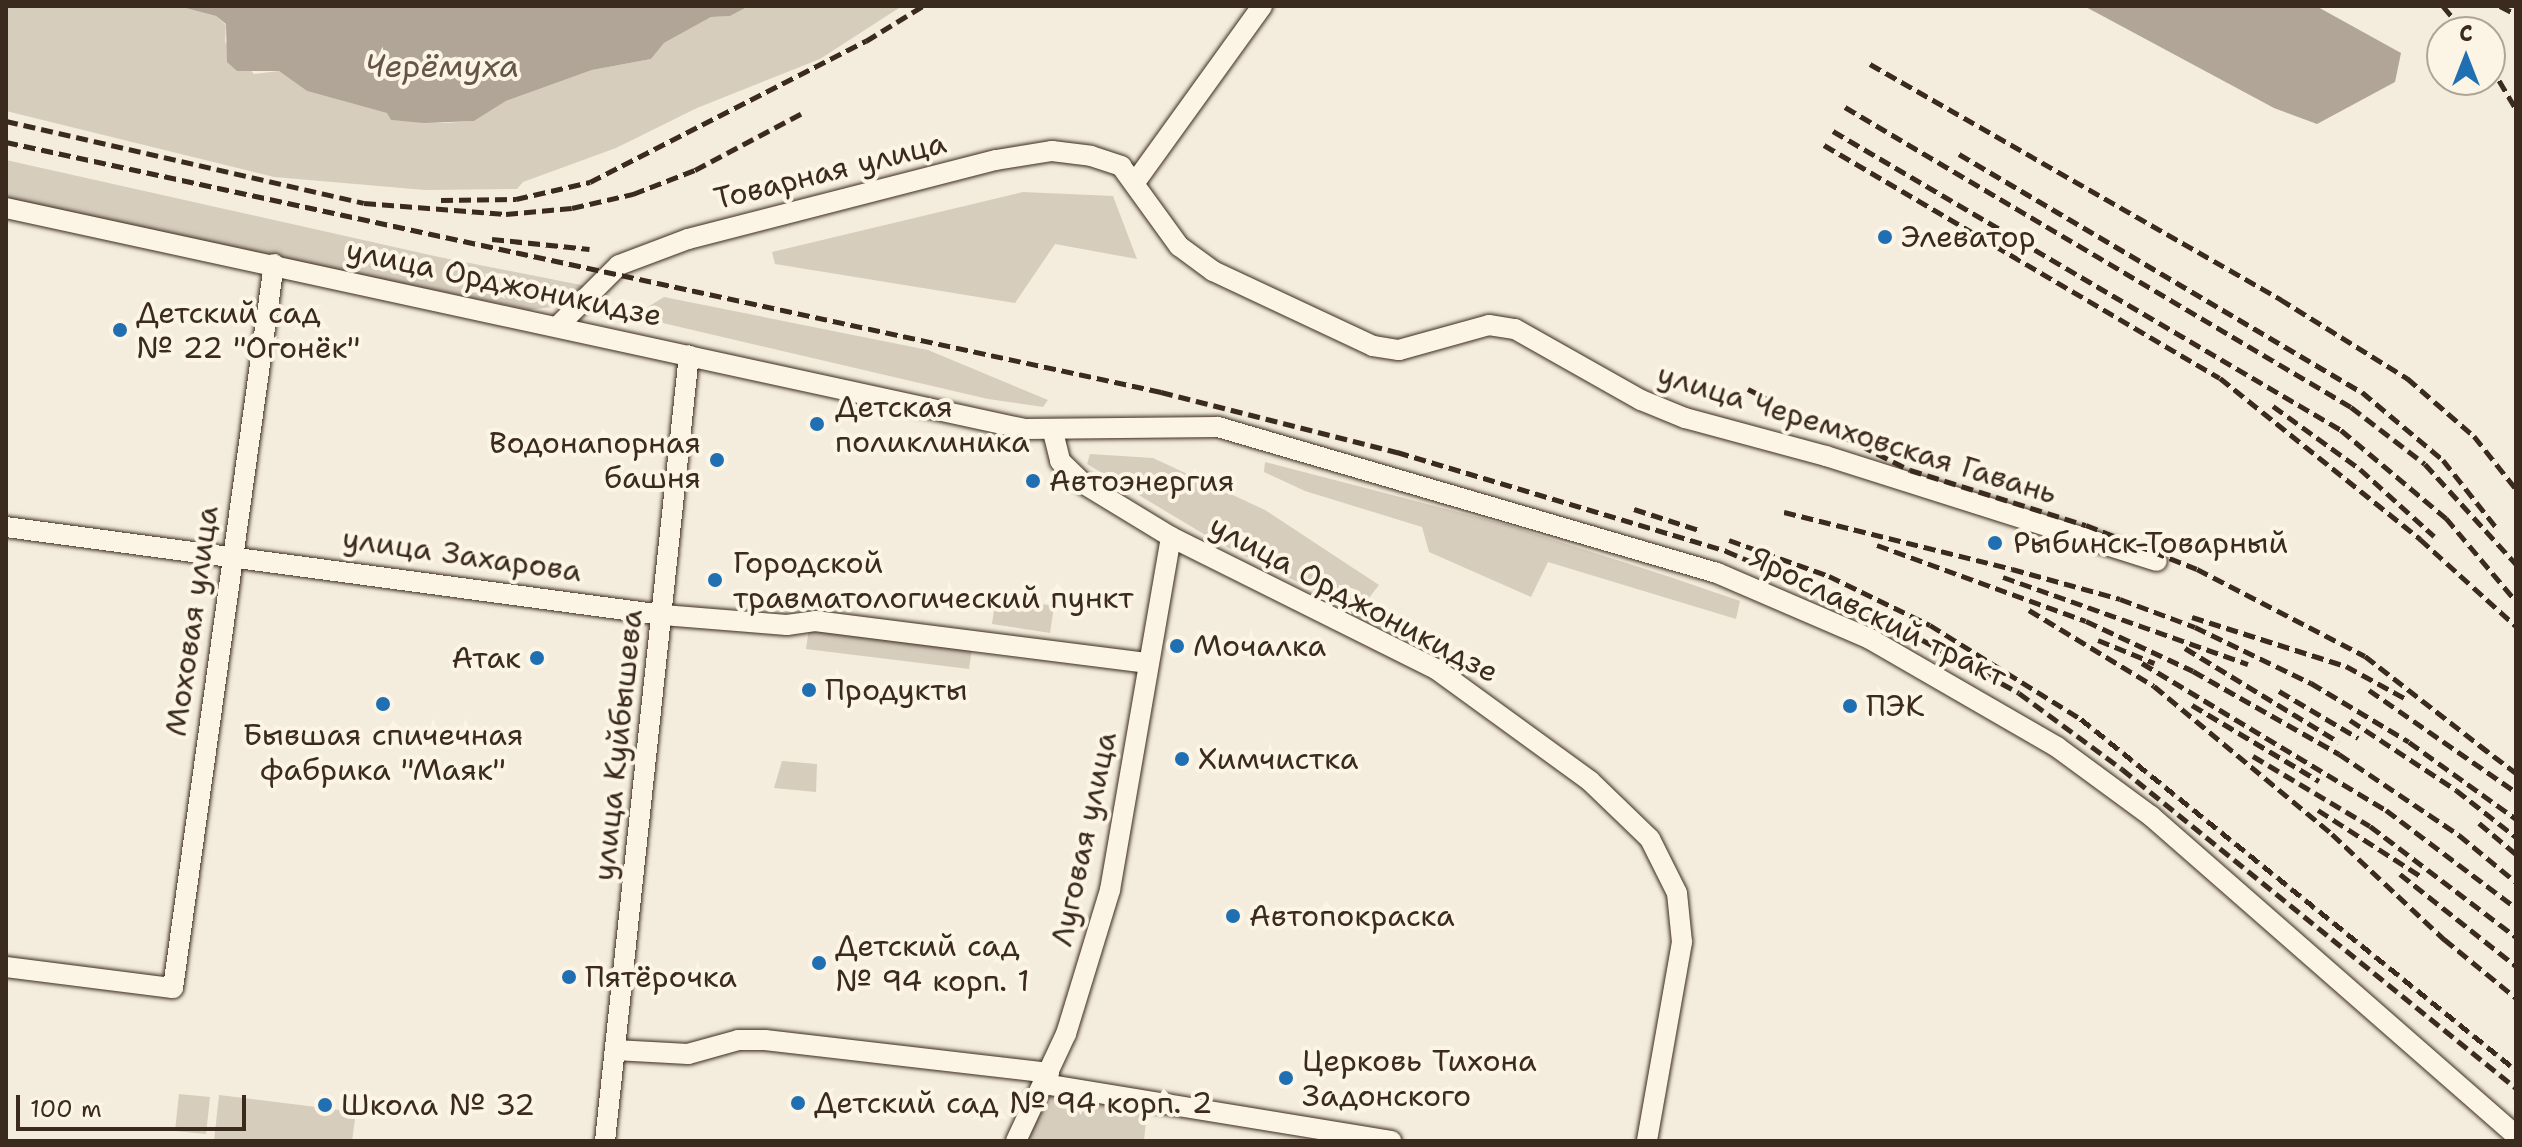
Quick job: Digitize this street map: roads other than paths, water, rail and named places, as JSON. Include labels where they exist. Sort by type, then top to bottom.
[{"type":"street","points":[[1136,181],[1262,6]]},
{"type":"street","name":"Товарная улица","points":[[560,324],[591,289],[631,258],[887,185],[1052,151],[1121,166],[1136,181]]},
{"type":"street","name":"улица Черемховская Гавань","points":[[1136,181],[1179,246],[1213,271],[1373,346],[1399,350],[1489,325],[1515,329],[1641,400],[1685,418],[1826,456],[2157,561]]},
{"type":"street","name":"улица Орджоникидзе","points":[[6,208],[560,324],[988,421]]},
{"type":"street","name":"Моховая улица","points":[[6,967],[173,988],[274,264]]},
{"type":"street","name":"улица Куйбышева","points":[[605,1141],[689,355]]},
{"type":"street","name":"Ярославский тракт","points":[[988,421],[1053,432],[1218,427],[1624,543],[1816,613],[2007,714],[2113,786],[2342,979],[2516,1135]]},
{"type":"street","name":"улица Орджоникидзе","points":[[1053,432],[1060,461],[1084,484],[1171,537],[1436,669],[1590,781],[1650,839],[1677,893],[1682,942],[1647,1141]]},
{"type":"street","name":"улица Захарова","points":[[6,527],[663,615],[787,625],[815,621],[1148,663]]},
{"type":"street","name":"Луговая улица","points":[[1016,1141],[1076,1006],[1110,890],[1171,537]]},
{"type":"street","points":[[615,1050],[688,1054],[738,1040],[765,1040],[1046,1078],[1391,1141]]},
{"type":"water","name":"Черёмуха","points":[[178,6],[749,6],[730,16],[711,17],[664,43],[651,59],[592,70],[506,101],[474,121],[424,123],[391,120],[387,113],[307,91],[279,71],[237,71],[227,62],[226,24],[216,16]]},
{"type":"water","points":[[2084,6],[2316,6],[2401,53],[2395,82],[2317,124],[2274,108]]},
{"type":"railway","points":[[441,200],[516,199],[590,182],[866,41],[923,6]]},
{"type":"railway","points":[[2443,6],[2451,16]]},
{"type":"railway","points":[[2500,6],[2516,14]]},
{"type":"railway","points":[[1870,64],[2280,299],[2407,378],[2474,436],[2516,489]]},
{"type":"railway","points":[[2506,92],[2516,109]]},
{"type":"railway","points":[[1845,107],[2351,407],[2425,464],[2516,564]]},
{"type":"railway","points":[[6,121],[364,203],[506,214],[572,208],[633,194],[695,170],[802,113]]},
{"type":"railway","points":[[1833,131],[2341,430],[2446,518],[2516,601]]},
{"type":"railway","points":[[6,142],[1161,392],[1397,452],[1726,551],[1875,614],[2019,693],[2122,769],[2516,1088]]},
{"type":"railway","points":[[1824,145],[2220,378],[2420,539],[2516,626]]},
{"type":"railway","points":[[1959,154],[2362,392],[2443,460],[2496,527]]},
{"type":"railway","points":[[492,239],[589,249]]},
{"type":"railway","points":[[1748,389],[1910,470],[2086,525],[2197,569],[2365,656],[2487,751]]},
{"type":"railway","points":[[2273,406],[2360,469],[2434,536]]},
{"type":"railway","points":[[1634,509],[1702,531]]},
{"type":"railway","points":[[1784,512],[2120,599],[2195,627],[2311,683],[2409,742],[2516,819]]},
{"type":"railway","points":[[1729,540],[1829,576],[1930,625],[2081,719],[2516,1070]]},
{"type":"railway","points":[[1877,545],[2086,621],[2193,671],[2339,754],[2459,835],[2516,882]]},
{"type":"railway","points":[[2003,577],[2248,664]]},
{"type":"railway","points":[[2029,610],[2154,686],[2332,834],[2444,939],[2516,998]]},
{"type":"railway","points":[[2192,617],[2346,666],[2408,700]]},
{"type":"railway","points":[[2098,640],[2154,663]]},
{"type":"railway","points":[[2185,648],[2339,742]]},
{"type":"railway","points":[[2142,663],[2386,810],[2516,908]]},
{"type":"railway","points":[[2369,690],[2516,792]]},
{"type":"railway","points":[[2279,691],[2358,738]]},
{"type":"railway","points":[[2192,705],[2319,781]]},
{"type":"railway","points":[[2350,720],[2456,790],[2516,837]]},
{"type":"railway","points":[[2479,745],[2516,773]]},
{"type":"railway","points":[[2253,756],[2370,826],[2516,937]]},
{"type":"railway","points":[[2318,810],[2422,877]]},
{"type":"railway","points":[[2479,823],[2516,854]]},
{"type":"railway","points":[[2400,874],[2516,966]]},
{"type":"place","name":"Элеватор","points":[[1885,237]]},
{"type":"place","name":"Детский сад № 22 \"Огонёк\"","points":[[120,330]]},
{"type":"place","name":"Детская поликлиника","points":[[817,424]]},
{"type":"place","name":"Водонапорная башня","points":[[717,460]]},
{"type":"place","name":"Автоэнергия","points":[[1033,481]]},
{"type":"place","name":"Рыбинск-Товарный","points":[[1995,543]]},
{"type":"place","name":"Городской травматологический пункт","points":[[715,580]]},
{"type":"place","name":"Мочалка","points":[[1177,646]]},
{"type":"place","name":"Атак","points":[[537,658]]},
{"type":"place","name":"Продукты","points":[[809,690]]},
{"type":"place","name":"Бывшая спичечная фабрика \"Маяк\"","points":[[383,704]]},
{"type":"place","name":"ПЭК","points":[[1850,706]]},
{"type":"place","name":"Химчистка","points":[[1182,759]]},
{"type":"place","name":"Автопокраска","points":[[1233,916]]},
{"type":"place","name":"Детский сад № 94 корп. 1","points":[[819,963]]},
{"type":"place","name":"Пятёрочка","points":[[569,977]]},
{"type":"place","name":"Церковь Тихона Задонского","points":[[1286,1078]]},
{"type":"place","name":"Детский сад № 94 корп. 2","points":[[798,1103]]},
{"type":"place","name":"Школа № 32","points":[[325,1105]]}]
